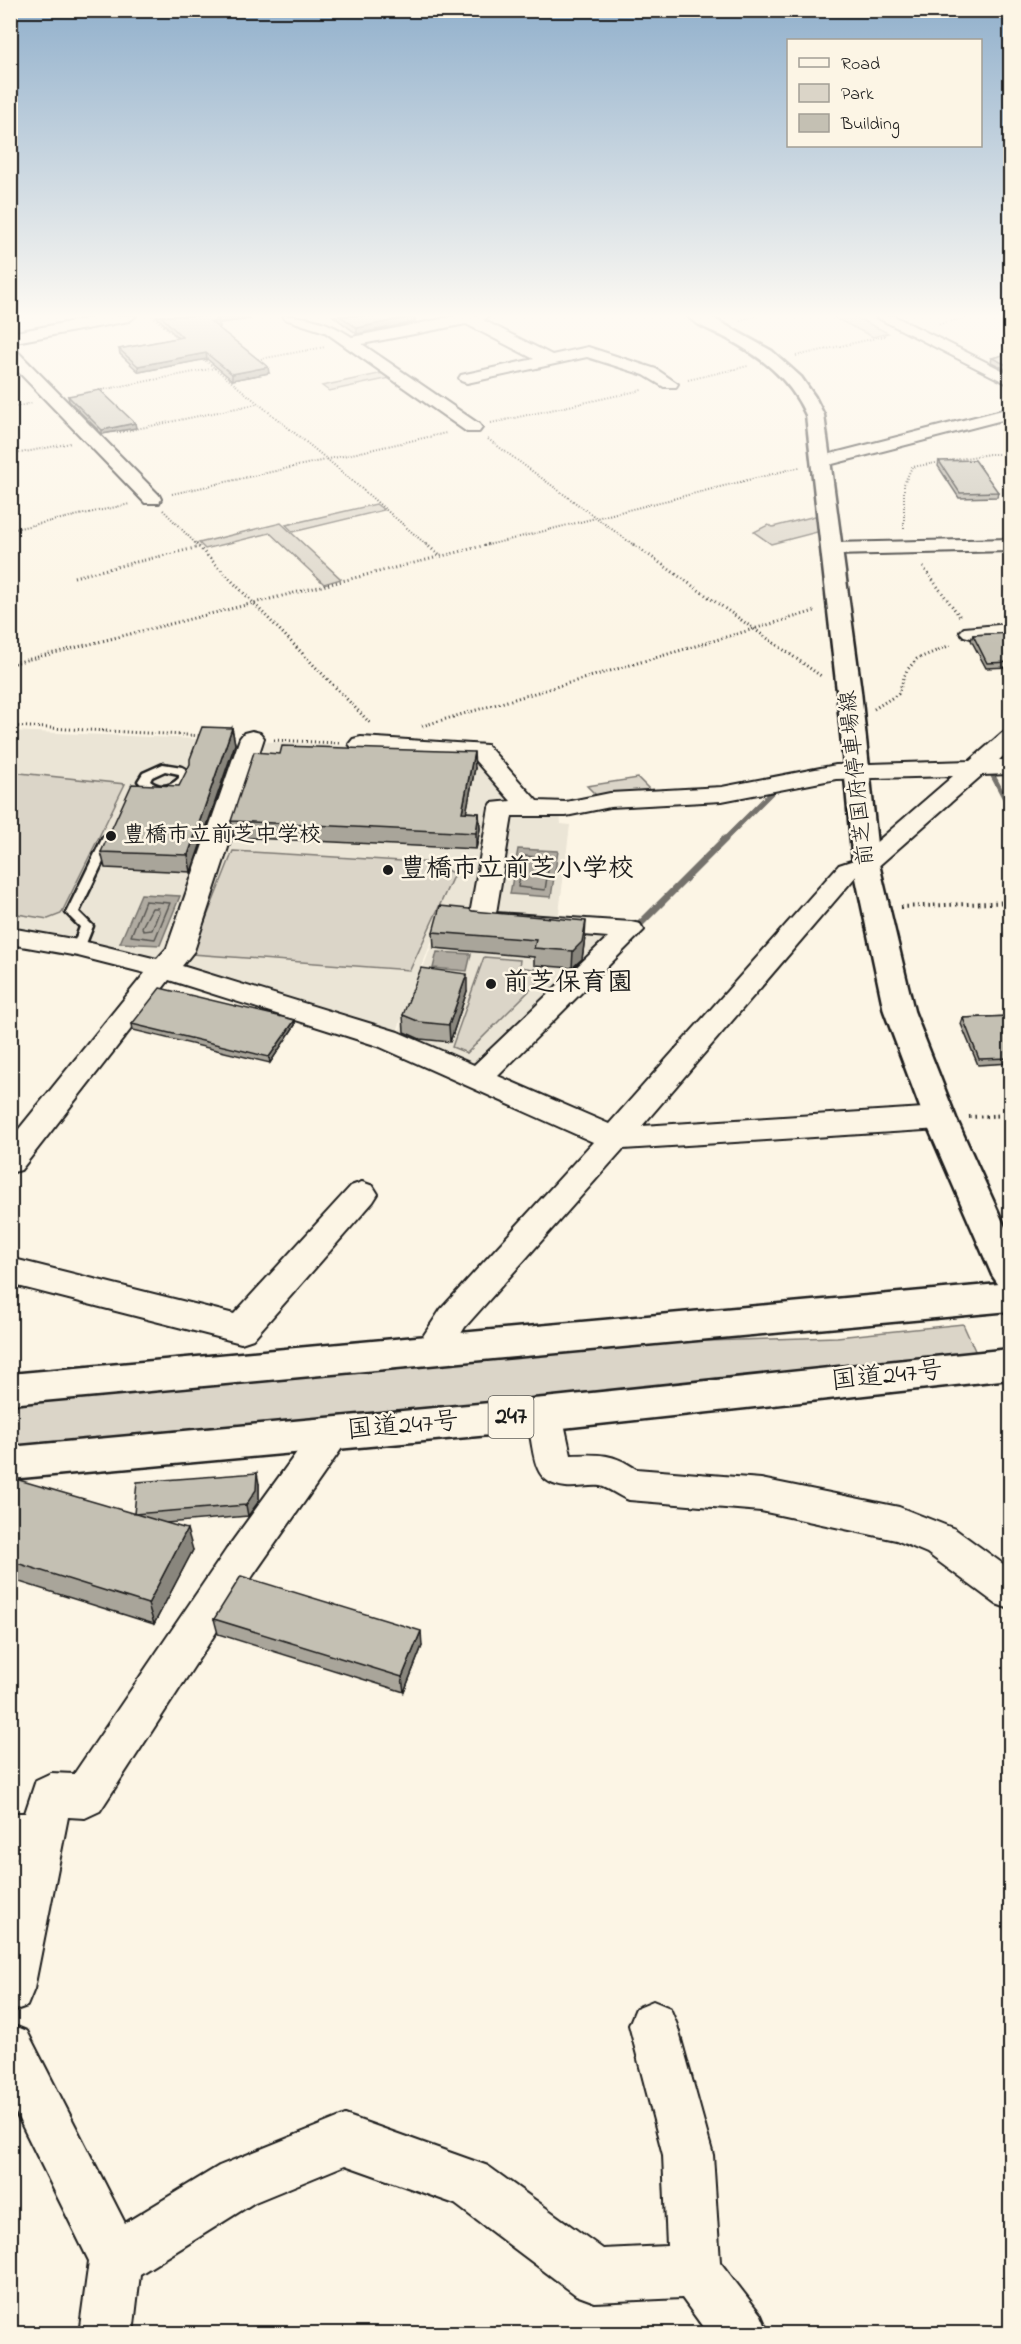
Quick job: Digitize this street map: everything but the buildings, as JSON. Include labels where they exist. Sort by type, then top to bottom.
[{"type":"main road","name":"前芝国府停車場線","points":[[816,425],[833,549],[866,864],[899,1011],[940,1118],[1011,1275]]},
{"type":"main road","points":[[10,1389],[1011,1297]]},
{"type":"main road","name":"国道247号","points":[[10,1463],[544,1414],[1011,1364]]},
{"type":"street","points":[[80,425],[152,499]]},
{"type":"street","points":[[469,425],[473,428]]},
{"type":"street","points":[[821,462],[963,425]]},
{"type":"street","points":[[833,549],[1011,545]]},
{"type":"street","points":[[971,632],[1011,630]]},
{"type":"street","points":[[10,1162],[163,969],[180,951],[252,738]]},
{"type":"street","points":[[431,1350],[453,1318],[614,1140],[848,870],[866,864],[1011,738]]},
{"type":"street","points":[[361,744],[479,750],[531,809]]},
{"type":"street","points":[[477,1078],[631,930],[482,920],[501,808],[566,809],[610,800],[722,794],[836,772],[1011,767]]},
{"type":"street","points":[[10,936],[78,948],[163,969],[388,1039],[614,1140],[940,1118]]},
{"type":"street","points":[[10,1270],[241,1329],[363,1194]]},
{"type":"street","points":[[544,1414],[554,1465],[565,1471],[608,1470],[629,1484],[761,1495],[899,1524],[941,1541],[1011,1591]]},
{"type":"street","points":[[10,1989],[27,1835],[51,1795],[85,1796],[240,1562],[331,1434]]},
{"type":"street","points":[[653,2025],[688,2155],[694,2271],[742,2334]]},
{"type":"street","points":[[10,2048],[115,2259],[106,2334]]},
{"type":"street","points":[[115,2259],[237,2184],[345,2140],[470,2184],[596,2276],[694,2271]]},
{"type":"lane","points":[[78,948],[87,926],[72,914],[114,829]]},
{"type":"path","points":[[10,455],[153,425]]},
{"type":"path","points":[[284,425],[440,556]]},
{"type":"path","points":[[473,428],[596,518],[839,688],[849,691]]},
{"type":"path","points":[[852,721],[898,694],[907,667],[921,656],[952,645],[971,632],[909,548],[904,531],[904,484],[912,467],[989,454],[1011,454]]},
{"type":"path","points":[[10,664],[821,462]]},
{"type":"path","points":[[10,726],[361,744],[384,737],[152,499]]},
{"type":"path","points":[[74,577],[200,547]]},
{"type":"path","points":[[418,728],[838,605]]},
{"type":"path","points":[[876,908],[1011,902]]},
{"type":"path","points":[[940,1118],[1011,1115]]},
{"type":"shaded area","name":"豊橋市立前芝中学校","points":[[11,731],[245,741],[162,963],[11,931]]},
{"type":"shaded area","name":"豊橋市立前芝小学校","points":[[255,741],[477,753],[527,811],[560,812],[561,824],[570,825],[558,921],[440,919],[396,1034],[173,966]]},
{"type":"shaded area","name":"前芝保育園","points":[[441,920],[620,933],[477,1067],[398,1035]]},
{"type":"green space","points":[[376,504],[384,510],[293,532],[286,525]]},
{"type":"green space","points":[[819,515],[821,531],[771,544],[754,532],[768,525],[773,527]]},
{"type":"green space","points":[[281,523],[341,579],[324,584],[270,533],[205,549],[199,543]]},
{"type":"green space","points":[[10,772],[125,784],[61,914],[48,919],[11,913]]},
{"type":"green space","points":[[638,778],[653,793],[599,798],[587,786]]},
{"type":"green space","points":[[233,851],[435,863],[454,874],[410,970],[192,954]]},
{"type":"green space","points":[[484,957],[520,960],[519,967],[549,971],[467,1053],[452,1047]]},
{"type":"green space","points":[[963,1324],[977,1355],[762,1379],[11,1450],[11,1403],[675,1342],[837,1337]]},
{"type":"water","points":[[518,849],[558,851],[551,897],[510,894]]},
{"type":"water","points":[[141,894],[180,896],[160,945],[120,943]]},
{"type":"water","points":[[437,952],[471,954],[467,971],[433,968]]},
{"type":"waterway","points":[[992,774],[1010,808]]},
{"type":"waterway","points":[[633,928],[635,929],[774,790]]},
{"type":"place","name":"豊橋市立前芝中学校","points":[[111,836]]},
{"type":"place","name":"豊橋市立前芝小学校","points":[[388,870]]},
{"type":"place","name":"前芝保育園","points":[[491,984]]}]
